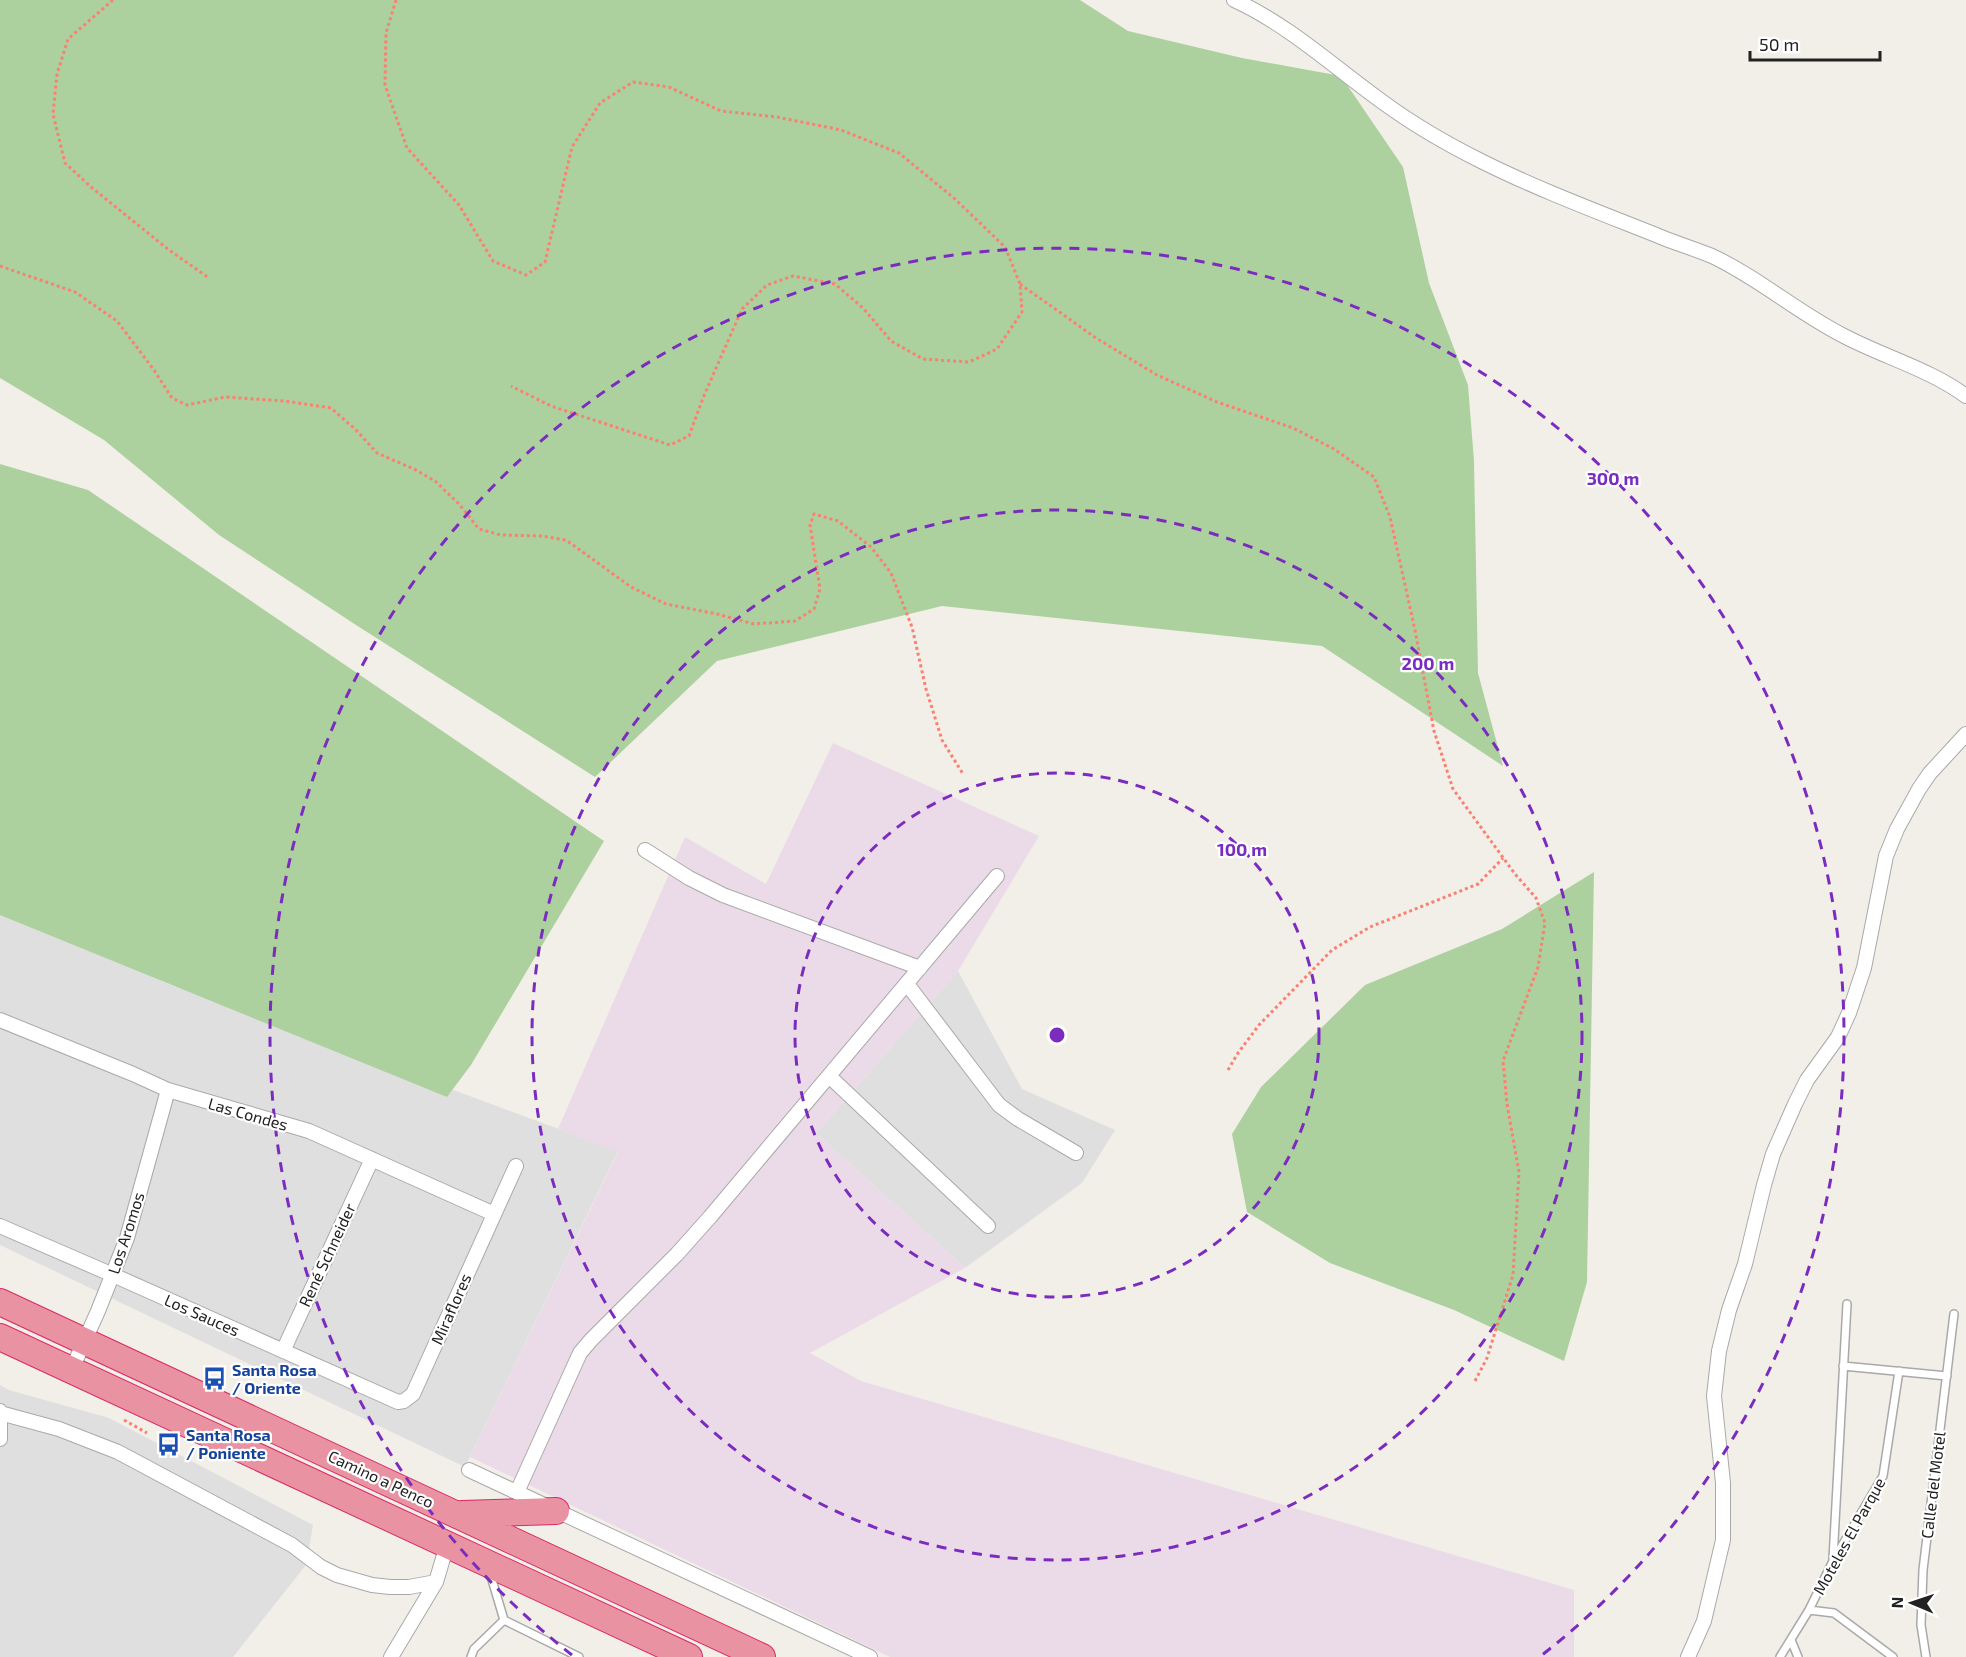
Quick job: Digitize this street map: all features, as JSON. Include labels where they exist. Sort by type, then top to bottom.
[{"type":"highway","name":"Camino a Penco","points":[[0,1302],[762,1657]]},
{"type":"highway","name":"Camino a Penco","points":[[0,1337],[687,1657]]},
{"type":"highway","points":[[456,1514],[556,1511]]},
{"type":"street","points":[[1234,0],[1253,8],[1312,48],[1382,102],[1444,142],[1482,162],[1584,206],[1723,262],[1759,282],[1812,319],[1878,353],[1927,373],[1966,396]]},
{"type":"street","points":[[1688,1657],[1704,1621],[1723,1540],[1723,1483],[1714,1396],[1719,1351],[1729,1310],[1745,1264],[1773,1154],[1807,1080],[1838,1037],[1849,1013],[1864,968],[1886,856],[1897,829],[1930,773],[1966,734]]},
{"type":"street","points":[[645,850],[689,878],[723,895],[920,968]]},
{"type":"street","points":[[517,1492],[571,1370],[585,1346],[677,1254],[739,1184],[997,876]]},
{"type":"street","points":[[906,984],[999,1105],[1076,1154]]},
{"type":"street","name":"Las Condes","points":[[0,1020],[168,1090],[309,1131],[494,1214]]},
{"type":"street","points":[[829,1076],[988,1226]]},
{"type":"street","name":"Los Aromos","points":[[71,1371],[127,1238],[168,1090]]},
{"type":"street","name":"René Schneider","points":[[283,1351],[372,1159]]},
{"type":"street","name":"Miraflores","points":[[404,1401],[413,1394],[516,1166]]},
{"type":"street","name":"Los Sauces","points":[[0,1226],[392,1401],[404,1401]]},
{"type":"street","points":[[0,1439],[0,1412],[59,1428],[118,1452],[292,1545],[321,1567],[337,1575],[372,1585],[390,1587],[409,1587],[436,1582]]},
{"type":"street","points":[[469,1470],[870,1657]]},
{"type":"street","points":[[392,1657],[436,1582],[447,1545]]},
{"type":"lane","points":[[1833,1561],[1847,1304]]},
{"type":"lane","name":"Calle del Motel","points":[[1926,1657],[1921,1624],[1923,1570],[1954,1314]]},
{"type":"lane","points":[[1844,1366],[1947,1376]]},
{"type":"lane","name":"Moteles El Parque","points":[[1780,1657],[1809,1610],[1833,1561],[1883,1476],[1899,1371]]},
{"type":"lane","points":[[488,1564],[504,1620],[579,1657]]},
{"type":"lane","points":[[1809,1610],[1834,1613],[1893,1657]]},
{"type":"lane","points":[[471,1657],[474,1649],[504,1620]]},
{"type":"lane","points":[[1791,1640],[1798,1657]]},
{"type":"path","points":[[113,0],[68,39],[57,74],[53,114],[65,163],[92,188],[169,250],[209,278]]},
{"type":"path","points":[[396,0],[387,33],[385,85],[407,148],[459,206],[493,261],[526,275],[545,262],[572,147],[600,103],[633,82],[669,87],[721,111],[777,117],[841,130],[899,153],[955,199],[1005,247],[1020,284],[1022,312],[997,349],[969,362],[923,360],[891,341],[863,308],[835,284],[794,276],[767,285],[742,309],[689,436],[670,445],[550,406],[511,386]]},
{"type":"path","points":[[0,266],[75,292],[117,321],[172,398],[187,405],[225,397],[285,401],[331,408],[377,453],[416,470],[435,482],[459,504],[479,529],[501,535],[541,536],[566,540],[631,587],[666,604],[754,624],[795,621],[814,609],[820,589],[810,525],[814,514],[838,521],[871,547],[891,573],[912,627],[926,689],[942,740],[963,774]]},
{"type":"path","points":[[1020,284],[1096,338],[1157,375],[1217,402],[1293,428],[1334,449],[1374,477],[1390,517],[1434,731],[1447,776],[1453,789],[1503,858],[1536,898],[1545,923],[1538,967],[1503,1061],[1507,1104],[1519,1172],[1513,1275],[1487,1358],[1475,1381]]},
{"type":"path","points":[[1228,1070],[1259,1025],[1332,950],[1370,927],[1478,884],[1503,858]]},
{"type":"path","points":[[124,1420],[147,1434]]},
{"type":"shaded area","points":[[833,743],[1039,836],[958,971],[816,1133],[965,1268],[810,1353],[861,1381],[1574,1590],[1574,1657],[890,1657],[470,1457],[618,1152],[558,1129],[685,837],[766,884]]},
{"type":"shaded area","points":[[0,909],[171,985],[618,1151],[465,1467],[0,1245]]},
{"type":"shaded area","points":[[958,971],[1022,1089],[1115,1130],[1082,1183],[965,1268],[816,1133]]},
{"type":"shaded area","points":[[0,1385],[9,1390],[109,1418],[313,1525],[306,1565],[233,1657],[0,1657]]},
{"type":"green space","points":[[0,0],[1080,0],[1128,31],[1242,58],[1341,76],[1403,167],[1429,283],[1468,385],[1474,461],[1478,673],[1503,766],[1322,646],[942,606],[717,661],[595,777],[219,535],[104,440],[0,378]]},
{"type":"green space","points":[[0,464],[88,490],[604,841],[471,1065],[447,1097],[0,915]]},
{"type":"green space","points":[[1594,872],[1587,1282],[1564,1361],[1454,1310],[1330,1263],[1247,1212],[1232,1134],[1261,1087],[1365,985],[1502,929]]},
{"type":"place","name":"Santa Rosa / Oriente","points":[[214,1379]]},
{"type":"place","name":"Santa Rosa / Poniente","points":[[168,1444]]}]
